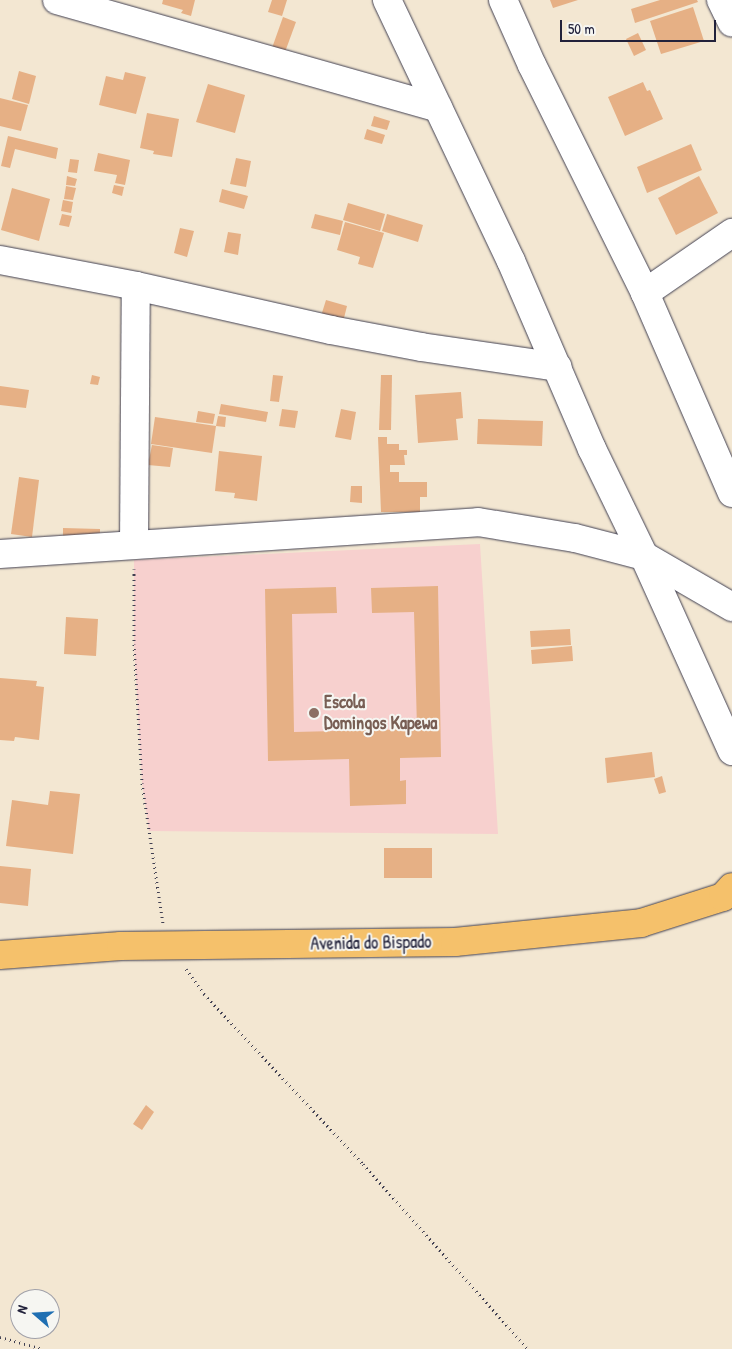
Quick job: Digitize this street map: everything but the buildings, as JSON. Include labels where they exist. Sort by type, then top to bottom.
[{"type":"main road","name":"Avenida do Bispado","points":[[0,956],[120,946],[455,942],[641,923],[723,897],[732,887]]},
{"type":"street","points":[[57,0],[438,108]]},
{"type":"street","points":[[387,0],[558,367],[592,449],[644,556],[732,750]]},
{"type":"street","points":[[503,0],[532,65],[645,292],[732,493]]},
{"type":"street","points":[[721,0],[732,23]]},
{"type":"street","points":[[645,292],[732,233]]},
{"type":"street","points":[[0,260],[136,286],[331,330],[558,367]]},
{"type":"street","points":[[134,544],[136,286]]},
{"type":"street","points":[[0,554],[478,522],[575,538],[644,556],[732,607]]},
{"type":"path","points":[[134,544],[134,644],[142,782],[162,922],[174,953],[204,994],[363,1164],[528,1349]]},
{"type":"path","points":[[0,1337],[44,1349]]},
{"type":"shaded area","name":"Escola Domingos Kapewa","points":[[480,544],[498,834],[149,831],[142,782],[134,644],[134,560]]},
{"type":"place","name":"Escola Domingos Kapewa","points":[[314,713]]}]
